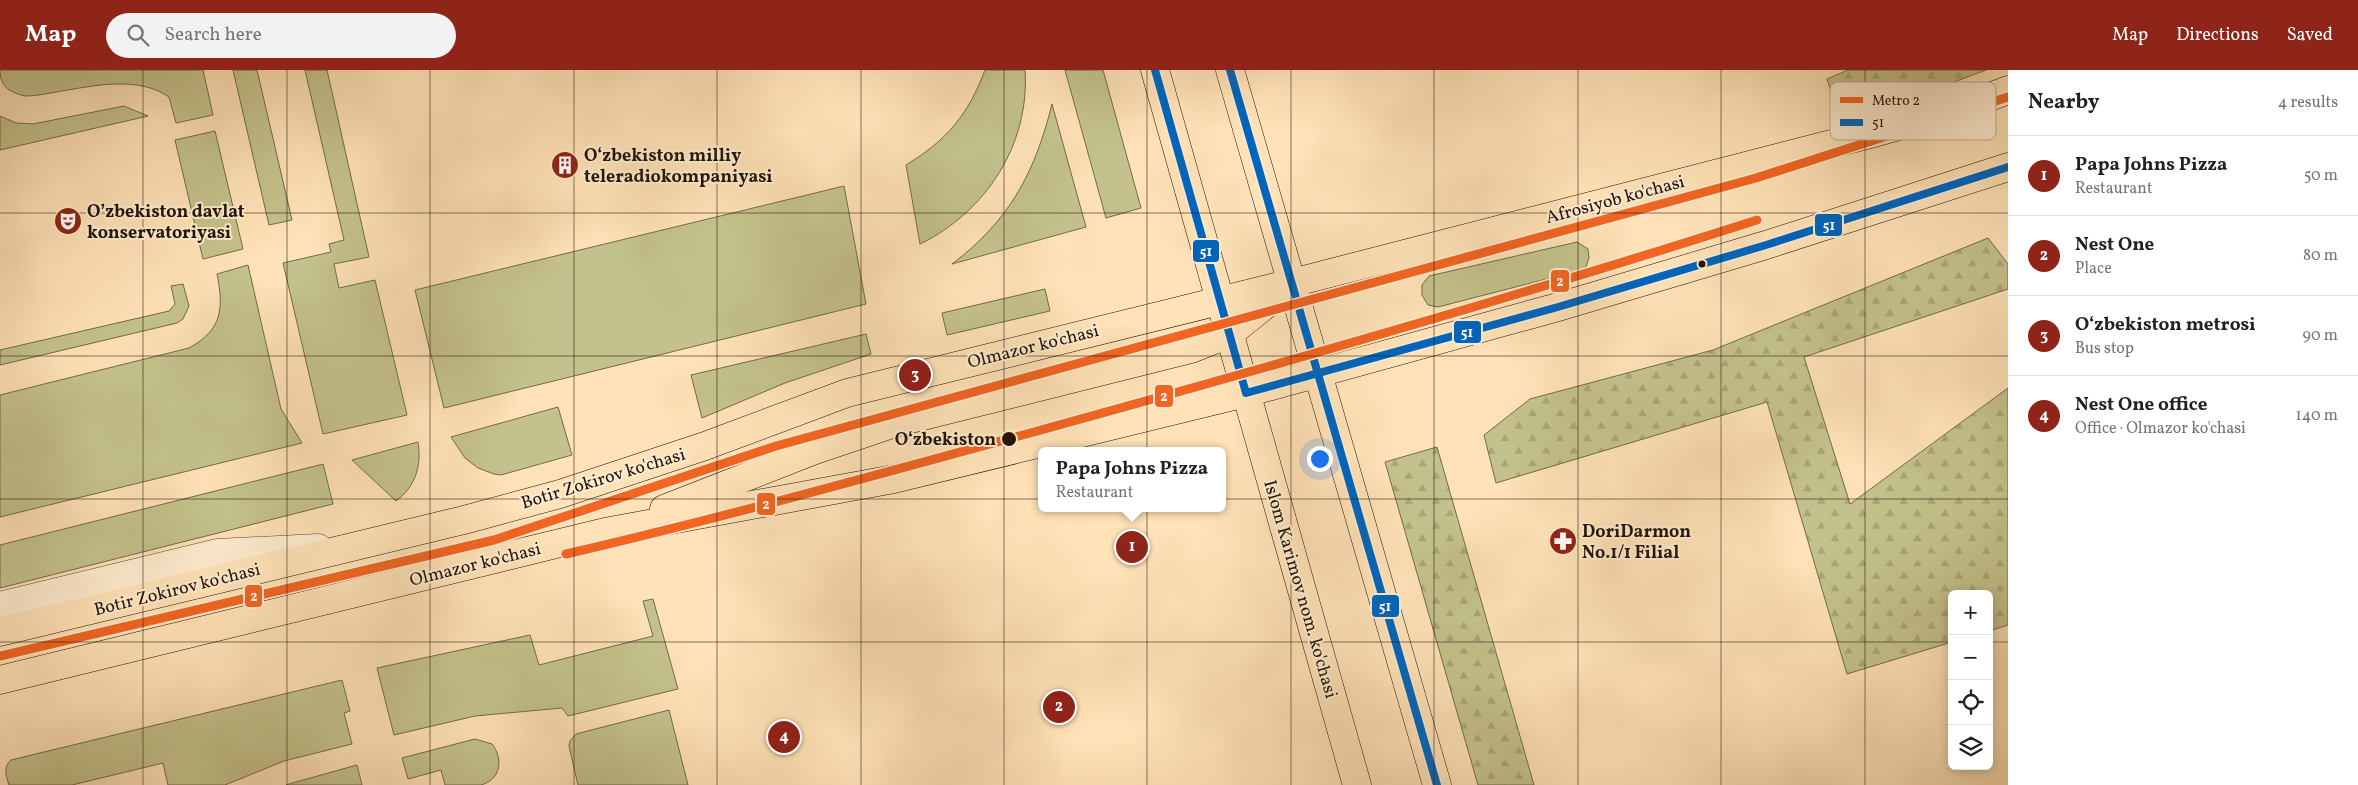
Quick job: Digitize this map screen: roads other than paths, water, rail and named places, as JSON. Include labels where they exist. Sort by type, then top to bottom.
[{"type":"main road","points":[[1155,70],[1219,300]]},
{"type":"main road","points":[[1230,70],[1437,785]]},
{"type":"main road","name":"Afrosiyob ko'chasi","points":[[1996,95],[2008,90]]},
{"type":"main road","name":"Afrosiyob ko'chasi","points":[[1219,300],[1292,283],[1847,140]]},
{"type":"main road","points":[[1246,393],[1558,307],[1712,261],[2008,167]]},
{"type":"main road","points":[[605,532],[799,456],[870,431],[936,412],[1191,349],[1229,334],[1292,283]]},
{"type":"main road","name":"Islom Karimov nom. ko'chasi","points":[[1219,300],[1357,785]]},
{"type":"main road","name":"Olmazor ko'chasi","points":[[846,393],[1219,300]]},
{"type":"main road","name":"Botir Zokirov ko'chasi","points":[[0,632],[560,494],[706,446],[846,393]]},
{"type":"main road","name":"Olmazor ko'chasi","points":[[0,680],[605,532],[894,479],[1246,393]]},
{"type":"street","name":"Botir Zokirov ko'chasi","points":[[0,606],[217,553],[355,546]]},
{"type":"metro line","name":"2","points":[[1996,101],[2008,97]]},
{"type":"metro line","name":"2","points":[[0,656],[494,540],[776,446],[1756,178],[1874,140]]},
{"type":"metro line","name":"2","points":[[566,554],[804,494],[1221,380],[1400,329],[1757,220]]},
{"type":"place","name":"Oʻzbekiston milliy teleradiokompaniyasi","points":[[565,165]]},
{"type":"place","name":"O’zbekiston davlat konservatoriyasi","points":[[68,221]]},
{"type":"place","name":"Oʻzbekiston metrosi","points":[[915,375]]},
{"type":"place","name":"Oʻzbekiston","points":[[1009,439]]},
{"type":"place","name":"DoriDarmon No.1/1 Filial","points":[[1563,541]]},
{"type":"place","name":"Papa Johns Pizza","points":[[1132,547]]},
{"type":"place","name":"Nest One","points":[[1059,707]]},
{"type":"place","name":"Nest One office","points":[[784,737]]}]
